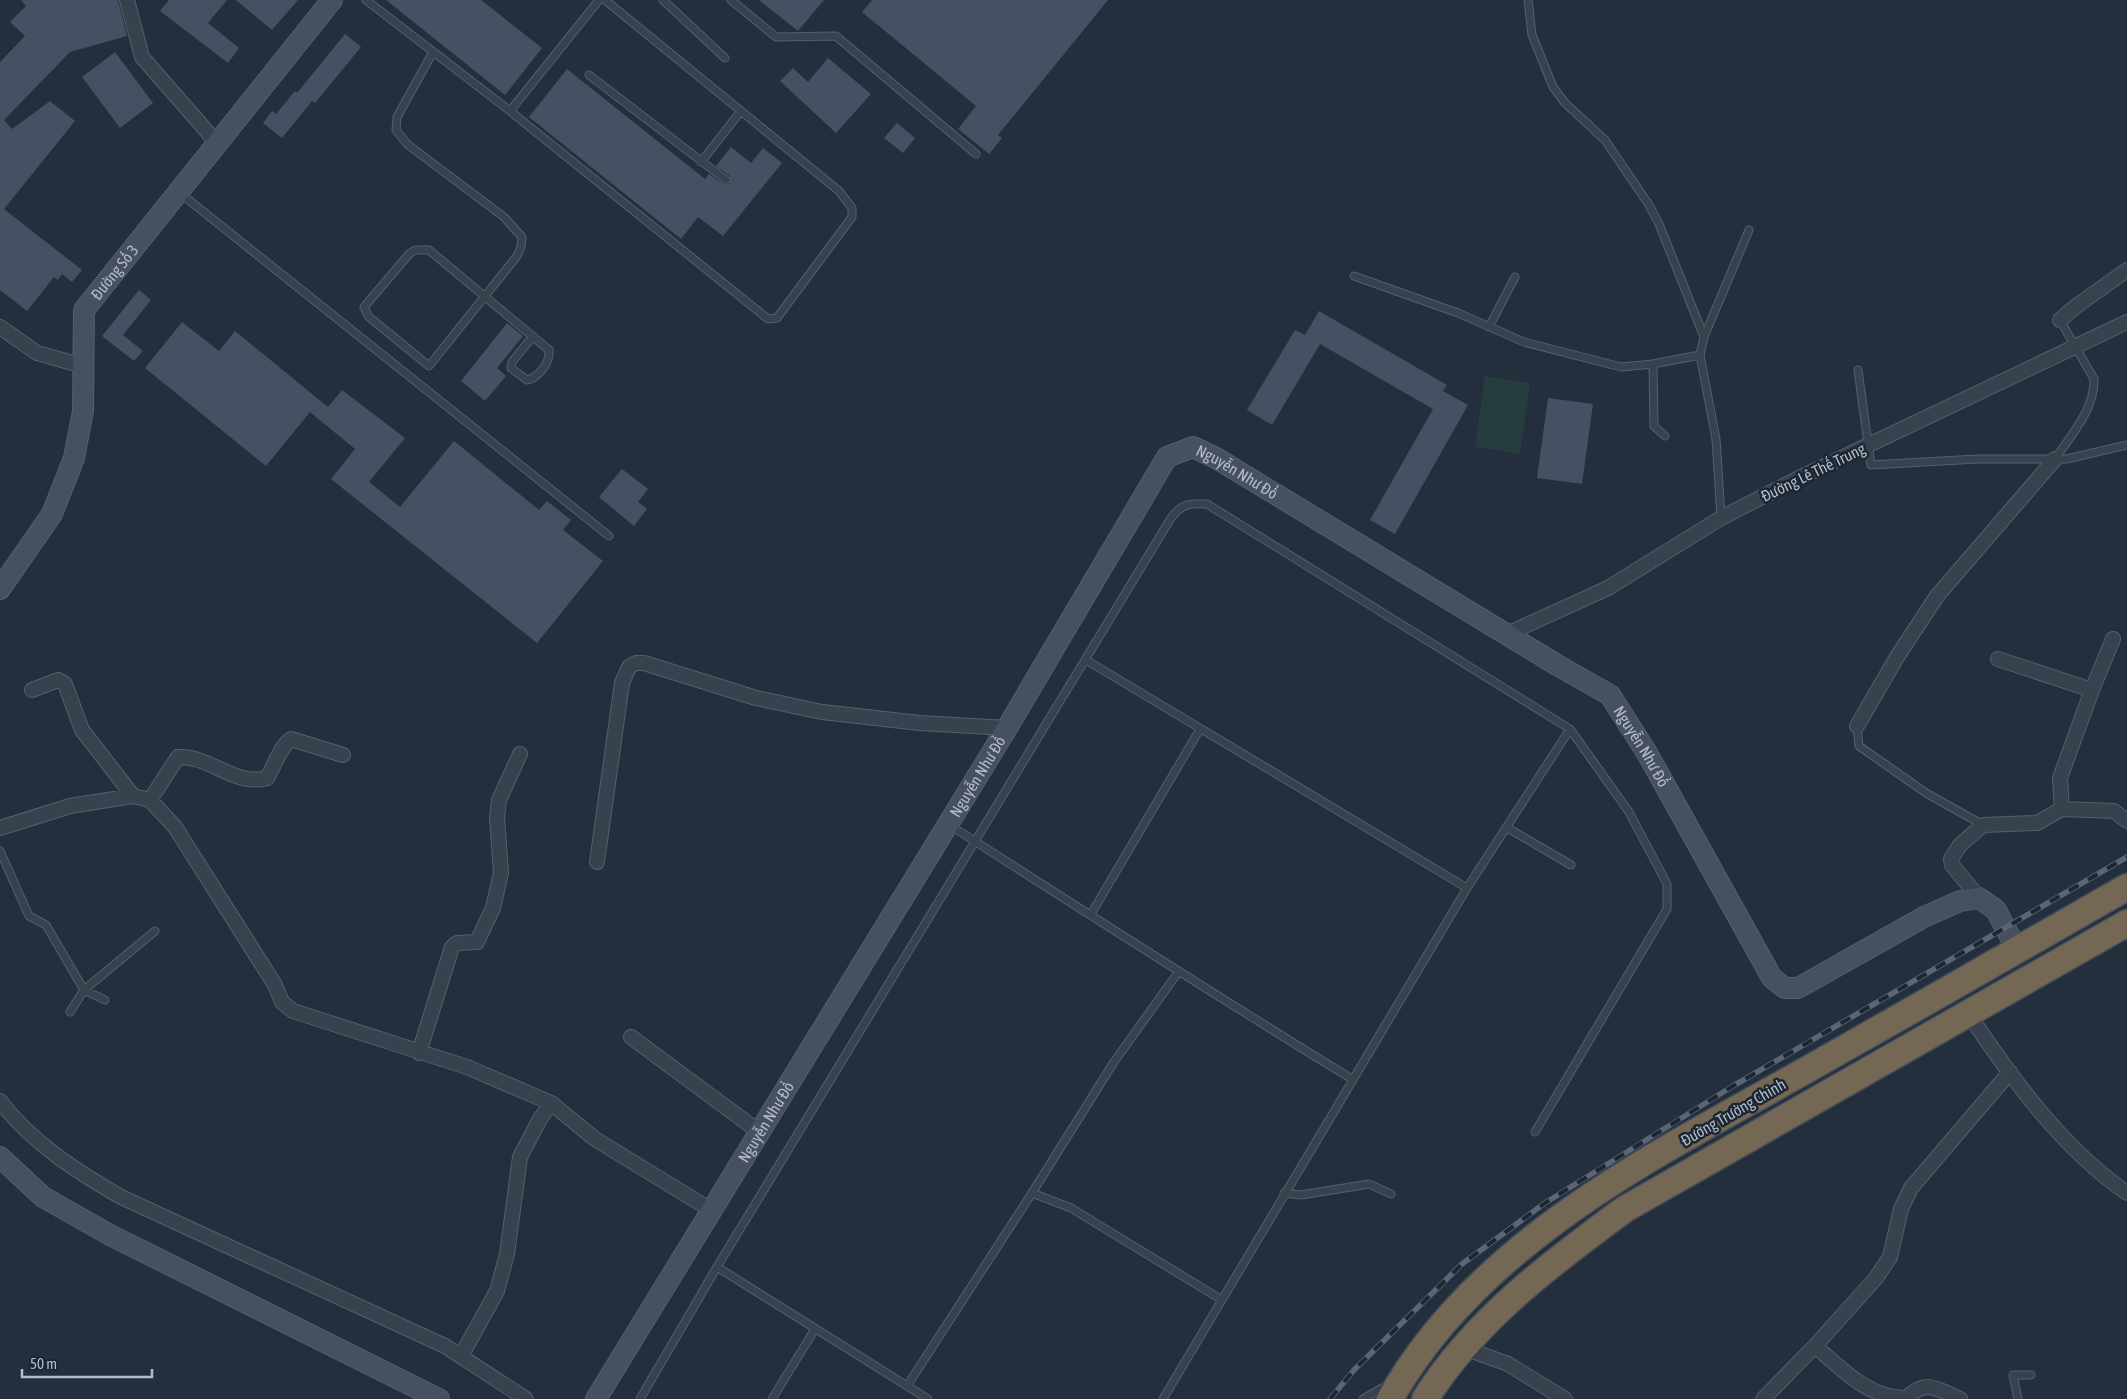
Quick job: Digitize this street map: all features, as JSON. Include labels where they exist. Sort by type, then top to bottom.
[{"type":"highway","name":"Đường Trường Chinh","points":[[1412,1392],[1437,1332],[1472,1292],[1516,1253],[1567,1214],[1656,1156],[2127,888]]},
{"type":"highway","name":"Đường Trường Chinh","points":[[1412,1392],[1464,1348],[1486,1322],[1526,1286],[1564,1254],[1625,1209],[2127,923]]},
{"type":"street","points":[[128,0],[142,56],[217,143]]},
{"type":"street","name":"Đường Số 3","points":[[0,589],[52,514],[74,458],[83,411],[84,310],[332,0]]},
{"type":"street","points":[[2060,320],[2127,270]]},
{"type":"street","name":"Đường Lê Thế Trung","points":[[1507,634],[1608,588],[1721,518],[1869,444],[2127,322]]},
{"type":"street","points":[[0,327],[37,353],[83,366]]},
{"type":"street","name":"Nguyễn Như Đổ","points":[[596,1399],[758,1131],[1007,728],[1167,457],[1193,447],[1225,463],[1610,695],[1647,753],[1772,978],[1785,988],[1798,988],[1924,917],[1960,901],[1980,898]]},
{"type":"street","points":[[1856,726],[1897,657],[1937,596],[2056,459]]},
{"type":"street","points":[[2062,810],[2060,778],[2092,690],[2114,638]]},
{"type":"street","points":[[1998,659],[2092,690]]},
{"type":"street","points":[[596,862],[622,683],[629,667],[636,663],[660,668],[756,698],[822,712],[920,723],[1007,728]]},
{"type":"street","points":[[32,690],[58,680],[65,684],[82,730],[133,796]]},
{"type":"street","points":[[150,800],[178,757],[188,756],[223,772],[255,781],[267,778],[284,744],[291,739],[343,755]]},
{"type":"street","points":[[419,1052],[452,946],[457,943],[477,942],[494,908],[501,873],[497,818],[498,800],[520,754]]},
{"type":"street","points":[[0,828],[70,806],[133,796],[150,800],[176,827],[275,985],[282,1002],[293,1011],[467,1067],[551,1103],[595,1139],[711,1210]]},
{"type":"street","points":[[2017,950],[1996,910],[1980,898],[1952,865],[1950,859],[1960,845],[1983,825],[2037,823],[2062,810],[2114,811],[2127,821]]},
{"type":"street","points":[[1968,1013],[2010,1072],[2058,1131],[2104,1177],[2127,1193]]},
{"type":"street","points":[[631,1037],[758,1131]]},
{"type":"street","points":[[1763,1399],[1815,1346],[1876,1278],[1890,1257],[1901,1209],[1911,1188],[2010,1072]]},
{"type":"street","points":[[0,1100],[11,1115],[56,1155],[75,1170],[121,1198],[445,1346],[526,1399]]},
{"type":"street","points":[[461,1356],[497,1291],[506,1254],[520,1157],[540,1119],[551,1103]]},
{"type":"street","points":[[0,1157],[43,1197],[110,1235],[439,1399]]},
{"type":"street","points":[[1815,1346],[1860,1385],[1872,1391],[1899,1398],[1907,1398],[1916,1389],[1931,1386],[1960,1399]]},
{"type":"street","points":[[1464,1348],[1508,1364],[1565,1399]]},
{"type":"lane","points":[[366,0],[510,111],[768,319],[777,318],[852,217],[852,208],[839,191],[605,0]]},
{"type":"lane","points":[[510,111],[599,0]]},
{"type":"lane","points":[[663,0],[725,58]]},
{"type":"lane","points":[[732,0],[776,36],[836,36],[976,154]]},
{"type":"lane","points":[[1528,0],[1532,35],[1553,86],[1565,103],[1601,136],[1650,206],[1704,337]]},
{"type":"lane","points":[[433,52],[397,117],[396,130],[407,144],[504,216],[522,237],[521,247],[517,256],[484,297],[429,366],[369,317],[364,307],[410,253],[420,249],[429,250],[484,297],[533,336],[550,350],[548,362],[533,378],[528,380],[511,368],[512,362],[533,336]]},
{"type":"lane","points":[[589,75],[726,180]]},
{"type":"lane","points":[[701,162],[741,111]]},
{"type":"lane","points":[[178,191],[609,536]]},
{"type":"lane","points":[[1721,518],[1716,439],[1700,356],[1704,337],[1749,230]]},
{"type":"lane","points":[[1354,276],[1458,313],[1524,342],[1621,367],[1700,356]]},
{"type":"lane","points":[[1489,327],[1515,277]]},
{"type":"lane","points":[[2056,459],[2084,416],[2094,390],[2094,379],[2060,320]]},
{"type":"lane","points":[[1653,364],[1654,426],[1665,436]]},
{"type":"lane","points":[[1858,370],[1871,465],[1977,459],[2067,459],[2127,445]]},
{"type":"lane","points":[[640,1399],[717,1268],[1178,508],[1190,503],[1206,504],[1570,729],[1629,812],[1667,884],[1667,909],[1535,1132]]},
{"type":"lane","points":[[1086,660],[1467,888]]},
{"type":"lane","points":[[1856,726],[1859,746],[1926,793],[1983,825]]},
{"type":"lane","points":[[1091,914],[1200,728]]},
{"type":"lane","points":[[1163,1399],[1467,888],[1570,729]]},
{"type":"lane","points":[[947,824],[1352,1079]]},
{"type":"lane","points":[[1506,827],[1570,865]]},
{"type":"lane","points":[[0,851],[29,916],[46,925],[84,990],[105,1000]]},
{"type":"lane","points":[[70,1012],[84,990],[155,931]]},
{"type":"lane","points":[[907,1386],[1114,1062],[1179,971]]},
{"type":"lane","points":[[1284,1194],[1301,1195],[1369,1184],[1391,1194]]},
{"type":"lane","points":[[1032,1193],[1071,1208],[1222,1300]]},
{"type":"lane","points":[[717,1268],[928,1399]]},
{"type":"lane","points":[[772,1399],[815,1329]]},
{"type":"lane","points":[[2018,1399],[2013,1375],[2031,1375]]},
{"type":"lane","points":[[1363,1399],[1412,1392]]},
{"type":"green space","points":[[1485,376],[1530,383],[1520,454],[1475,447]]},
{"type":"building","points":[[21,0],[118,0],[127,36],[70,52],[4,120],[12,129],[50,101],[75,121],[4,209],[82,270],[72,282],[62,274],[58,280],[54,277],[27,311],[0,290],[0,62],[25,36],[10,22],[26,6]]},
{"type":"building","points":[[169,0],[227,0],[208,23],[239,48],[228,63],[160,11]]},
{"type":"building","points":[[236,0],[298,0],[272,30]]},
{"type":"building","points":[[386,0],[481,0],[542,48],[505,95]]},
{"type":"building","points":[[759,0],[824,0],[798,31]]},
{"type":"building","points":[[872,0],[1108,0],[998,135],[1002,138],[989,154],[958,129],[976,106],[862,12]]},
{"type":"building","points":[[345,34],[361,47],[315,103],[312,101],[282,138],[263,123],[272,111],[276,114],[295,91],[297,93]]},
{"type":"building","points":[[115,52],[153,103],[120,128],[82,77]]},
{"type":"building","points":[[828,58],[871,94],[836,133],[780,81],[793,68],[808,82]]},
{"type":"building","points":[[567,69],[705,179],[709,174],[723,184],[730,184],[730,176],[716,166],[731,147],[751,163],[763,148],[782,163],[723,236],[698,217],[681,239],[529,117]]},
{"type":"building","points":[[897,123],[915,138],[903,153],[884,138]]},
{"type":"building","points":[[139,290],[151,300],[123,335],[143,351],[134,361],[102,336]]},
{"type":"building","points":[[1319,311],[1447,385],[1443,391],[1468,405],[1395,534],[1370,520],[1433,409],[1320,344],[1272,425],[1247,410],[1295,330],[1305,335]]},
{"type":"building","points":[[182,322],[219,351],[235,331],[328,407],[342,390],[405,438],[369,482],[400,507],[454,441],[539,510],[547,501],[571,520],[563,530],[603,561],[537,643],[331,479],[355,449],[310,412],[266,466],[145,368]]},
{"type":"building","points":[[507,323],[523,336],[497,368],[506,376],[485,401],[461,381]]},
{"type":"building","points":[[1548,398],[1593,404],[1582,484],[1537,478]]},
{"type":"building","points":[[622,469],[648,489],[638,502],[647,509],[634,526],[599,497]]},
{"type":"railway","points":[[1330,1399],[1354,1370],[1462,1264],[1545,1203],[1733,1086],[2127,857]]}]
